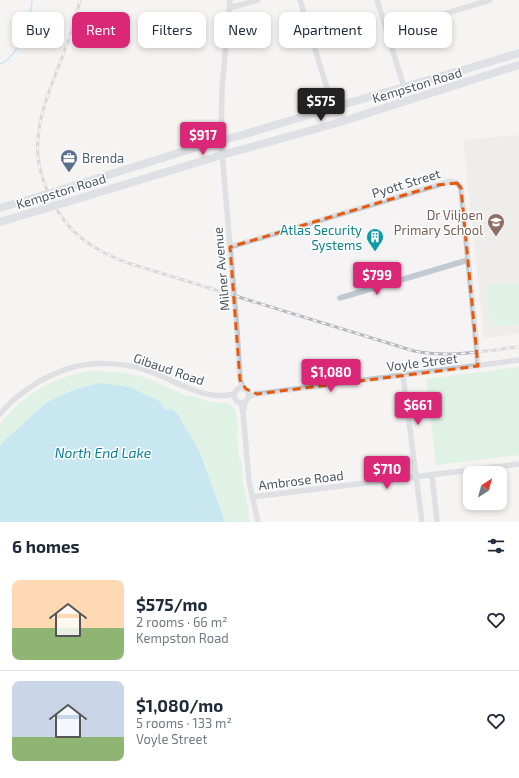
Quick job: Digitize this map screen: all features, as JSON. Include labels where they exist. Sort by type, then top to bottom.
[{"type":"main road","name":"Kempston Road","points":[[0,208],[204,145],[519,53]]},
{"type":"main road","name":"Kempston Road","points":[[0,222],[337,122],[519,66]]},
{"type":"street","name":"Milner Avenue","points":[[230,0],[222,89],[221,140],[237,330],[240,388]]},
{"type":"street","points":[[229,8],[258,0]]},
{"type":"street","points":[[300,0],[333,108]]},
{"type":"street","points":[[377,0],[384,22]]},
{"type":"street","points":[[450,12],[490,0]]},
{"type":"street","points":[[392,48],[404,87]]},
{"type":"street","name":"Pyott Street","points":[[230,247],[450,181],[457,183],[461,188],[478,366]]},
{"type":"street","points":[[340,298],[468,260]]},
{"type":"street","name":"Voyle Street","points":[[248,394],[403,376],[519,360]]},
{"type":"street","name":"Gibaud Road","points":[[0,414],[17,397],[42,380],[59,371],[73,366],[88,364],[116,364],[137,368],[212,396],[235,396]]},
{"type":"street","points":[[403,376],[422,522]]},
{"type":"street","points":[[240,388],[247,390],[248,394],[248,399],[243,402],[236,401],[235,392],[240,388]]},
{"type":"street","points":[[243,402],[248,472],[258,522]]},
{"type":"street","name":"Ambrose Road","points":[[252,497],[519,464]]},
{"type":"street","points":[[432,475],[437,522]]},
{"type":"highlighted area","points":[[457,183],[461,188],[478,366],[257,394],[246,389],[240,380],[230,247],[438,185]]},
{"type":"shaded area","name":"Dr Viljoen Primary School","points":[[519,135],[519,334],[484,338],[463,140]]},
{"type":"green space","points":[[519,283],[519,325],[490,327],[486,286]]},
{"type":"green space","points":[[519,367],[519,455],[436,465],[426,379]]},
{"type":"green space","points":[[91,371],[118,372],[144,377],[187,396],[189,395],[211,402],[229,403],[235,409],[238,429],[239,458],[241,462],[250,522],[225,522],[199,450],[180,419],[180,416],[172,409],[166,410],[100,383],[76,389],[47,402],[0,446],[1,423],[20,403],[30,395],[52,382],[64,377]]},
{"type":"water","name":"North End Lake","points":[[100,383],[129,387],[159,401],[166,410],[172,409],[180,416],[180,419],[199,450],[225,522],[0,522],[0,446],[47,402],[76,389]]},
{"type":"waterway","points":[[0,64],[7,60],[18,46],[26,27],[32,0]]},
{"type":"railway","points":[[80,0],[70,35],[41,116],[38,155],[43,179],[52,201],[58,212],[73,231],[82,239],[113,257],[125,262],[414,351],[453,354],[519,347]]},
{"type":"place","name":"Brenda","points":[[69,173]]},
{"type":"place","name":"Dr Viljoen Primary School","points":[[496,237]]},
{"type":"place","name":"Atlas Security Systems","points":[[375,252]]}]
